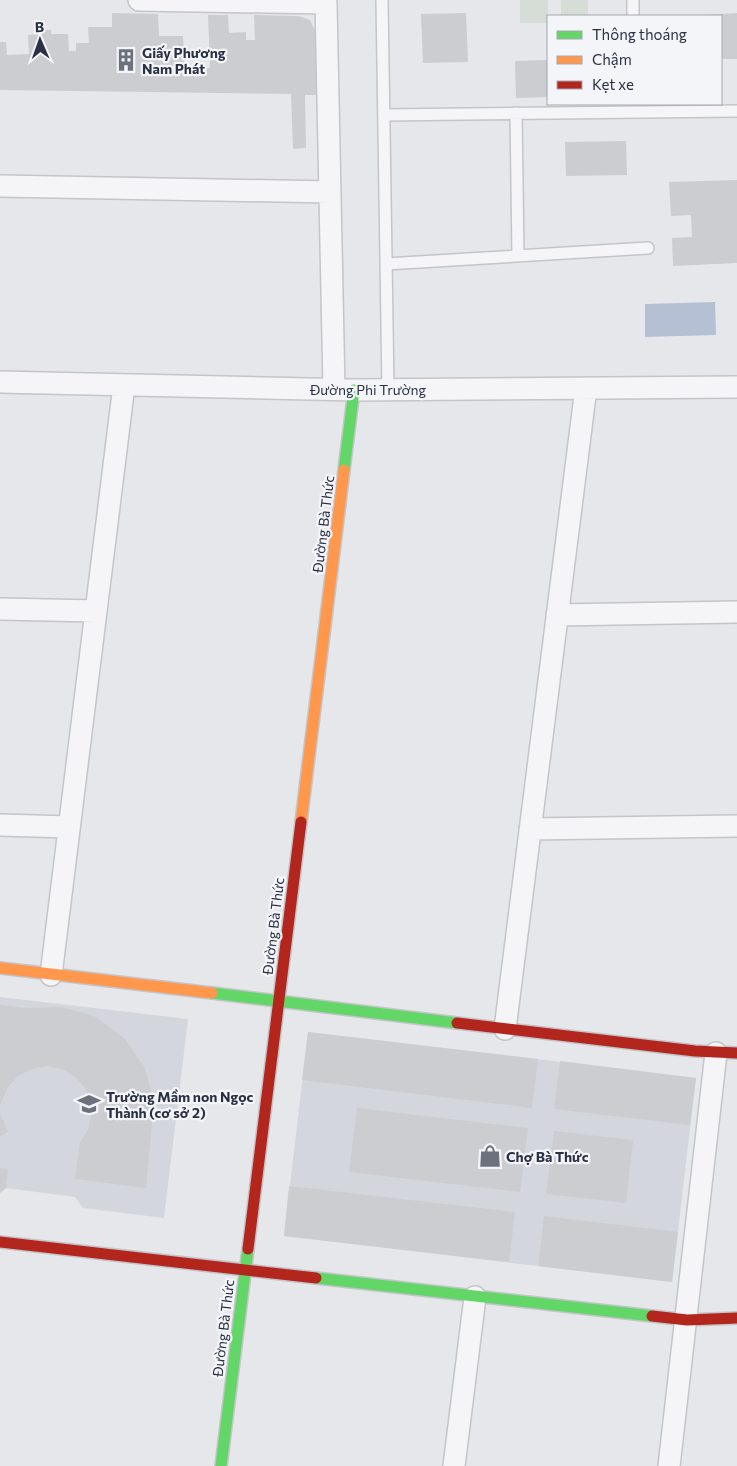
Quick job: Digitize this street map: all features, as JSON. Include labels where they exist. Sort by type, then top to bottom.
[{"type":"street","points":[[139,0],[326,3],[330,192],[344,390]]},
{"type":"street","points":[[0,186],[330,192]]},
{"type":"street","name":"Đường Phi Trường","points":[[0,382],[344,390],[737,387]]},
{"type":"street","points":[[51,975],[124,385]]},
{"type":"street","points":[[505,1029],[586,388]]},
{"type":"street","name":"Đường Bà Thức","points":[[221,1466],[278,1002],[344,390]]},
{"type":"street","points":[[0,609],[96,610]]},
{"type":"street","points":[[557,615],[737,612]]},
{"type":"street","points":[[0,825],[69,827]]},
{"type":"street","points":[[530,829],[737,826]]},
{"type":"street","points":[[0,968],[505,1029],[716,1053],[737,1053]]},
{"type":"street","points":[[669,1466],[716,1053]]},
{"type":"street","points":[[0,1242],[687,1320],[737,1318]]},
{"type":"street","points":[[454,1466],[475,1297]]},
{"type":"lane","points":[[382,0],[388,390]]},
{"type":"lane","points":[[633,0],[633,15]]},
{"type":"lane","points":[[384,115],[516,113],[634,108],[737,111]]},
{"type":"lane","points":[[516,113],[518,256]]},
{"type":"lane","points":[[386,264],[648,248]]},
{"type":"shaded area","points":[[520,0],[548,0],[547,23],[520,23]]},
{"type":"shaded area","points":[[561,0],[588,0],[588,15],[561,15]]},
{"type":"shaded area","name":"Trường Mầm non Ngọc Thành (cơ sở 2)","points":[[0,997],[188,1019],[164,1218],[83,1208],[75,1197],[6,1188],[0,1193]]},
{"type":"shaded area","name":"Chợ Bà Thức","points":[[308,1032],[696,1078],[672,1282],[284,1236]]},
{"type":"water","points":[[715,302],[716,335],[645,337],[645,304]]},
{"type":"building","points":[[112,13],[158,14],[159,36],[183,36],[185,69],[210,68],[208,15],[228,15],[229,33],[246,32],[246,40],[255,40],[254,15],[298,16],[310,20],[315,31],[317,95],[305,95],[306,148],[293,149],[291,94],[0,90],[0,42],[6,42],[7,55],[29,54],[28,35],[42,34],[42,30],[51,30],[51,34],[68,34],[69,51],[76,51],[76,43],[89,43],[88,27],[112,27]]},
{"type":"building","points":[[466,13],[468,62],[423,63],[421,14]]},
{"type":"building","points":[[737,13],[737,59],[722,59],[722,15],[704,15]]},
{"type":"building","points":[[547,60],[547,97],[516,98],[515,61]]},
{"type":"building","points":[[626,141],[627,175],[566,176],[565,142]]},
{"type":"building","points":[[737,180],[737,263],[673,266],[672,238],[692,237],[691,215],[671,216],[669,182]]},
{"type":"building","points":[[0,1005],[27,1008],[62,1007],[96,1017],[125,1039],[145,1068],[154,1103],[146,1188],[75,1179],[80,1142],[88,1130],[91,1116],[91,1101],[85,1088],[75,1077],[62,1069],[47,1066],[32,1069],[18,1076],[8,1087],[0,1105]]},
{"type":"building","points":[[308,1032],[538,1059],[532,1108],[302,1080]]},
{"type":"building","points":[[560,1061],[696,1078],[690,1125],[554,1109]]},
{"type":"building","points":[[357,1108],[528,1128],[520,1192],[349,1172]]},
{"type":"building","points":[[0,1114],[8,1132],[0,1136]]},
{"type":"building","points":[[554,1131],[633,1140],[626,1203],[546,1194]]},
{"type":"building","points":[[0,1168],[8,1169],[6,1188],[0,1193]]},
{"type":"building","points":[[289,1186],[515,1212],[509,1262],[284,1236]]},
{"type":"building","points":[[544,1216],[678,1232],[672,1282],[538,1266]]},
{"type":"traffic: fast","points":[[344,470],[354,390]]},
{"type":"traffic: fast","points":[[212,993],[457,1023]]},
{"type":"traffic: fast","points":[[221,1466],[248,1249]]},
{"type":"traffic: fast","points":[[316,1278],[652,1316]]},
{"type":"traffic: slow","points":[[301,822],[344,470]]},
{"type":"traffic: slow","points":[[0,968],[212,993]]},
{"type":"traffic: jam","points":[[248,1249],[301,822]]},
{"type":"traffic: jam","points":[[457,1023],[695,1051],[737,1053]]},
{"type":"traffic: jam","points":[[0,1242],[316,1278]]},
{"type":"traffic: jam","points":[[652,1316],[687,1320],[737,1318]]},
{"type":"place","name":"Giấy Phương Nam Phát","points":[[126,60]]},
{"type":"place","name":"Trường Mầm non Ngọc Thành (cơ sở 2)","points":[[89,1104]]},
{"type":"place","name":"Chợ Bà Thức","points":[[490,1156]]}]
